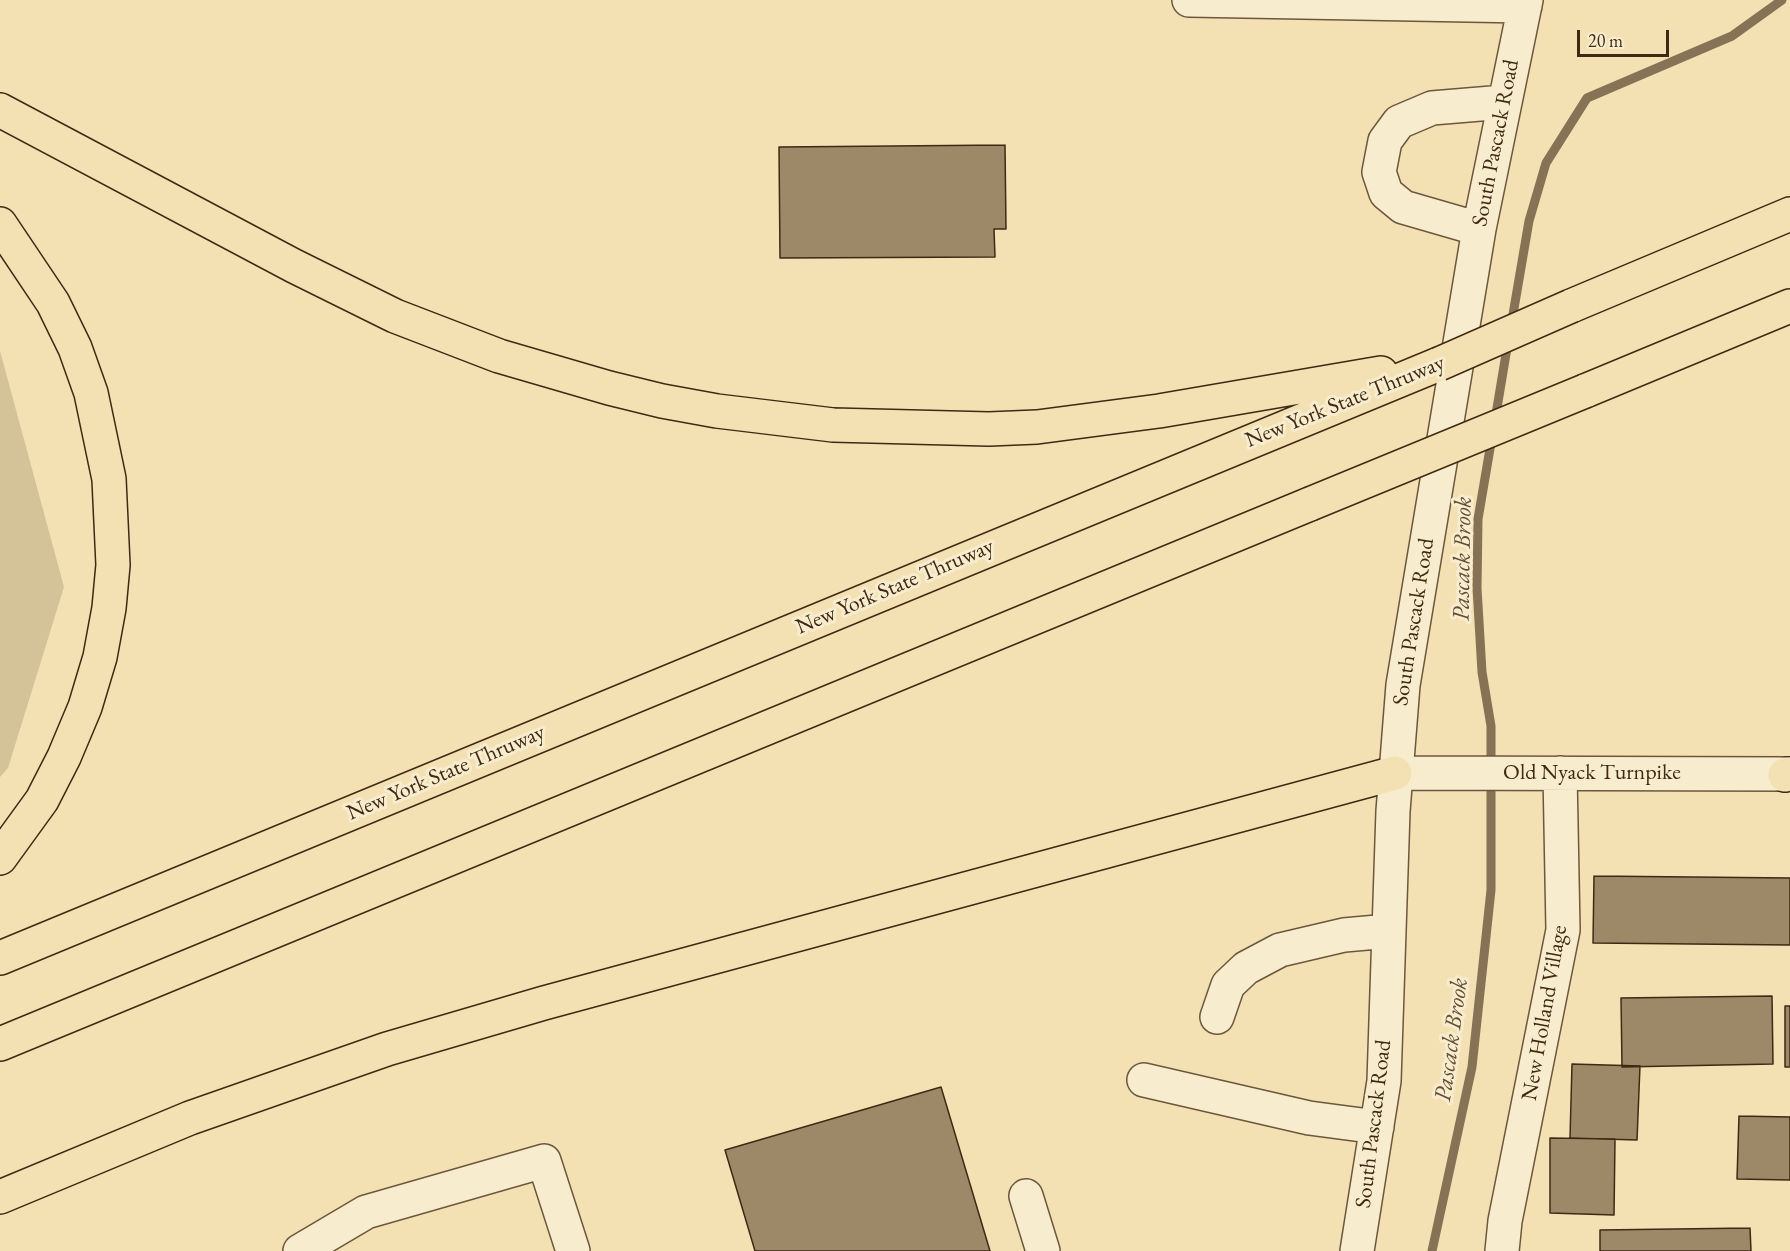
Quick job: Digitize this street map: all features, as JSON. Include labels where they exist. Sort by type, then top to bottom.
[{"type":"highway","points":[[0,110],[294,266],[395,316],[510,359],[609,388],[717,411],[833,425],[989,429],[1037,427],[1150,412],[1439,364]]},
{"type":"highway","name":"New York State Thruway","points":[[0,958],[1281,427],[1439,364],[1570,306],[1790,214]]},
{"type":"highway","points":[[0,224],[53,303],[75,348],[91,393],[102,439],[113,524],[109,608],[100,657],[85,707],[42,800],[0,858]]},
{"type":"highway","points":[[0,1044],[1790,306]]},
{"type":"highway","points":[[0,1197],[190,1118],[397,1046],[563,998],[1395,773]]},
{"type":"street","points":[[1189,0],[1526,3]]},
{"type":"street","name":"South Pascack Road","points":[[1357,1251],[1384,1081],[1395,773],[1401,705],[1413,620],[1479,229],[1526,3]]},
{"type":"street","points":[[1479,229],[1403,207],[1386,193],[1379,172],[1385,141],[1399,122],[1431,108],[1504,102]]},
{"type":"street","name":"New Holland Village","points":[[1502,1251],[1505,1221],[1563,930],[1560,772]]},
{"type":"street","name":"Old Nyack Turnpike","points":[[1395,773],[1788,774]]},
{"type":"street","points":[[1217,1017],[1228,985],[1246,968],[1280,951],[1344,935],[1389,931]]},
{"type":"street","points":[[1144,1080],[1309,1118],[1377,1127]]},
{"type":"street","points":[[300,1251],[366,1212],[544,1161],[573,1251]]},
{"type":"street","points":[[1026,1196],[1043,1251]]},
{"type":"shaded area","points":[[0,351],[64,587],[8,768],[0,777]]},
{"type":"building","points":[[1005,145],[1006,229],[994,229],[995,257],[780,258],[779,147]]},
{"type":"building","points":[[1594,876],[1790,878],[1790,945],[1593,943]]},
{"type":"building","points":[[1772,996],[1773,1064],[1622,1067],[1621,998]]},
{"type":"building","points":[[1785,1006],[1790,1006],[1790,1067],[1785,1067]]},
{"type":"building","points":[[1572,1064],[1640,1066],[1637,1140],[1570,1138]]},
{"type":"building","points":[[941,1087],[990,1251],[755,1251],[725,1150]]},
{"type":"building","points":[[1739,1116],[1790,1117],[1790,1180],[1737,1179]]},
{"type":"building","points":[[1550,1138],[1615,1139],[1614,1215],[1550,1213]]},
{"type":"building","points":[[1750,1228],[1751,1251],[1600,1251],[1600,1230]]},
{"type":"waterway","name":"Pascack Brook","points":[[1511,326],[1529,221],[1546,163],[1587,98],[1732,36],[1782,0]]},
{"type":"waterway","name":"Pascack Brook","points":[[1495,420],[1508,342]]},
{"type":"waterway","name":"Pascack Brook","points":[[1432,1251],[1472,1067],[1491,890],[1491,726],[1482,672],[1477,588],[1478,519],[1492,437]]}]
